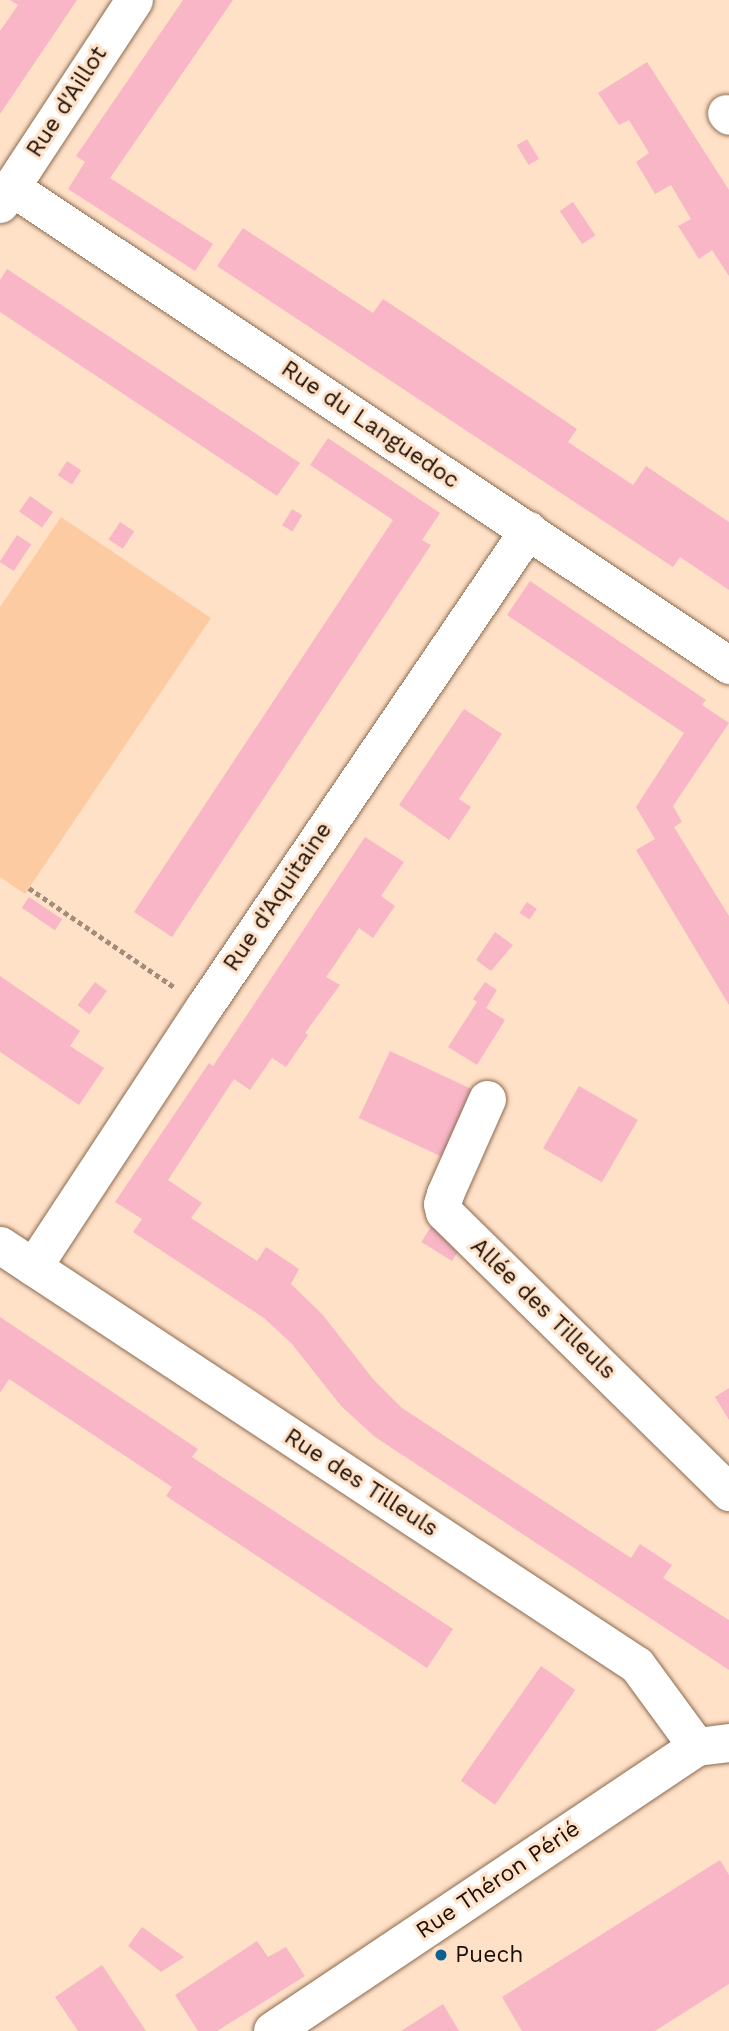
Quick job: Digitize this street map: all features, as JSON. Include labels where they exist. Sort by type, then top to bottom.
[{"type":"street","name":"Rue d'Aillot","points":[[6,195],[134,0]]},
{"type":"street","name":"Rue du Languedoc","points":[[6,195],[528,530],[729,665]]},
{"type":"street","name":"Rue d'Aquitaine","points":[[33,1267],[204,1007],[528,530]]},
{"type":"street","name":"Allée des Tilleuls","points":[[487,1099],[445,1194],[442,1204],[444,1212],[729,1492]]},
{"type":"street","name":"Rue des Tilleuls","points":[[0,1245],[637,1665],[713,1745]]},
{"type":"street","name":"Rue Théron Périé","points":[[273,2031],[713,1745]]},
{"type":"path","points":[[29,888],[204,1007]]},
{"type":"shaded area","points":[[61,517],[211,618],[25,894],[0,877],[0,607]]},
{"type":"building","points":[[10,0],[77,0],[0,114],[0,31],[18,5]]},
{"type":"building","points":[[183,0],[233,0],[110,178],[213,244],[195,271],[68,189],[85,162],[76,156]]},
{"type":"building","points":[[647,62],[729,190],[729,276],[712,250],[699,259],[678,226],[691,219],[671,185],[655,194],[636,162],[649,153],[629,120],[619,125],[598,93]]},
{"type":"building","points":[[527,139],[539,159],[529,165],[517,145]]},
{"type":"building","points":[[573,202],[595,235],[582,244],[560,211]]},
{"type":"building","points":[[243,228],[373,313],[383,299],[415,320],[577,429],[568,442],[633,485],[646,466],[729,522],[729,590],[680,557],[673,567],[217,266]]},
{"type":"building","points":[[7,269],[300,463],[277,496],[0,312],[0,280]]},
{"type":"building","points":[[328,438],[440,513],[422,540],[431,545],[172,937],[134,912],[393,520],[310,465]]},
{"type":"building","points":[[67,461],[81,470],[72,485],[58,475]]},
{"type":"building","points":[[30,496],[53,512],[42,528],[19,512]]},
{"type":"building","points":[[292,509],[302,515],[293,531],[282,525]]},
{"type":"building","points":[[120,522],[134,531],[123,549],[109,540]]},
{"type":"building","points":[[17,535],[31,544],[14,571],[0,561]]},
{"type":"building","points":[[530,581],[706,700],[702,705],[729,723],[673,806],[682,822],[674,827],[729,916],[729,1005],[636,850],[655,839],[636,807],[684,733],[507,615]]},
{"type":"building","points":[[464,709],[502,734],[459,799],[471,807],[449,840],[399,805]]},
{"type":"building","points":[[365,837],[404,862],[381,896],[395,906],[373,938],[359,928],[326,977],[340,985],[305,1033],[308,1035],[286,1067],[272,1058],[250,1090],[234,1079],[168,1180],[202,1203],[191,1218],[257,1261],[266,1247],[299,1269],[291,1284],[322,1314],[373,1379],[402,1408],[631,1558],[640,1544],[672,1565],[663,1578],[729,1620],[729,1670],[375,1437],[341,1406],[292,1344],[264,1318],[133,1232],[142,1219],[115,1202],[209,1063],[213,1066]]},
{"type":"building","points":[[29,897],[62,919],[55,930],[22,908]]},
{"type":"building","points":[[527,902],[537,909],[529,920],[520,913]]},
{"type":"building","points":[[495,932],[513,945],[491,971],[476,960]]},
{"type":"building","points":[[0,976],[80,1031],[70,1046],[104,1068],[79,1105],[0,1052]]},
{"type":"building","points":[[95,982],[107,991],[90,1014],[78,1005]]},
{"type":"building","points":[[485,982],[497,990],[486,1008],[505,1020],[477,1065],[448,1047],[477,1002],[473,999]]},
{"type":"building","points":[[390,1051],[474,1090],[443,1157],[359,1118]]},
{"type":"building","points":[[579,1086],[638,1120],[602,1182],[543,1148]]},
{"type":"building","points":[[432,1225],[463,1244],[452,1261],[421,1242]]},
{"type":"building","points":[[0,1317],[198,1449],[192,1457],[453,1629],[427,1668],[166,1496],[172,1487],[9,1379],[0,1393]]},
{"type":"building","points":[[729,1388],[729,1420],[715,1397]]},
{"type":"building","points":[[541,1666],[575,1690],[495,1805],[461,1781]]},
{"type":"building","points":[[720,1860],[729,1875],[729,1984],[655,2031],[522,2031],[502,1997]]},
{"type":"building","points":[[142,1927],[184,1957],[161,1972],[128,1946]]},
{"type":"building","points":[[257,1941],[268,1957],[286,1947],[305,1976],[217,2031],[198,2031],[175,1995]]},
{"type":"building","points":[[102,1965],[146,2031],[78,2031],[55,1997]]},
{"type":"building","points":[[443,2004],[459,2031],[401,2031]]},
{"type":"place","name":"Puech","points":[[441,1955]]}]
